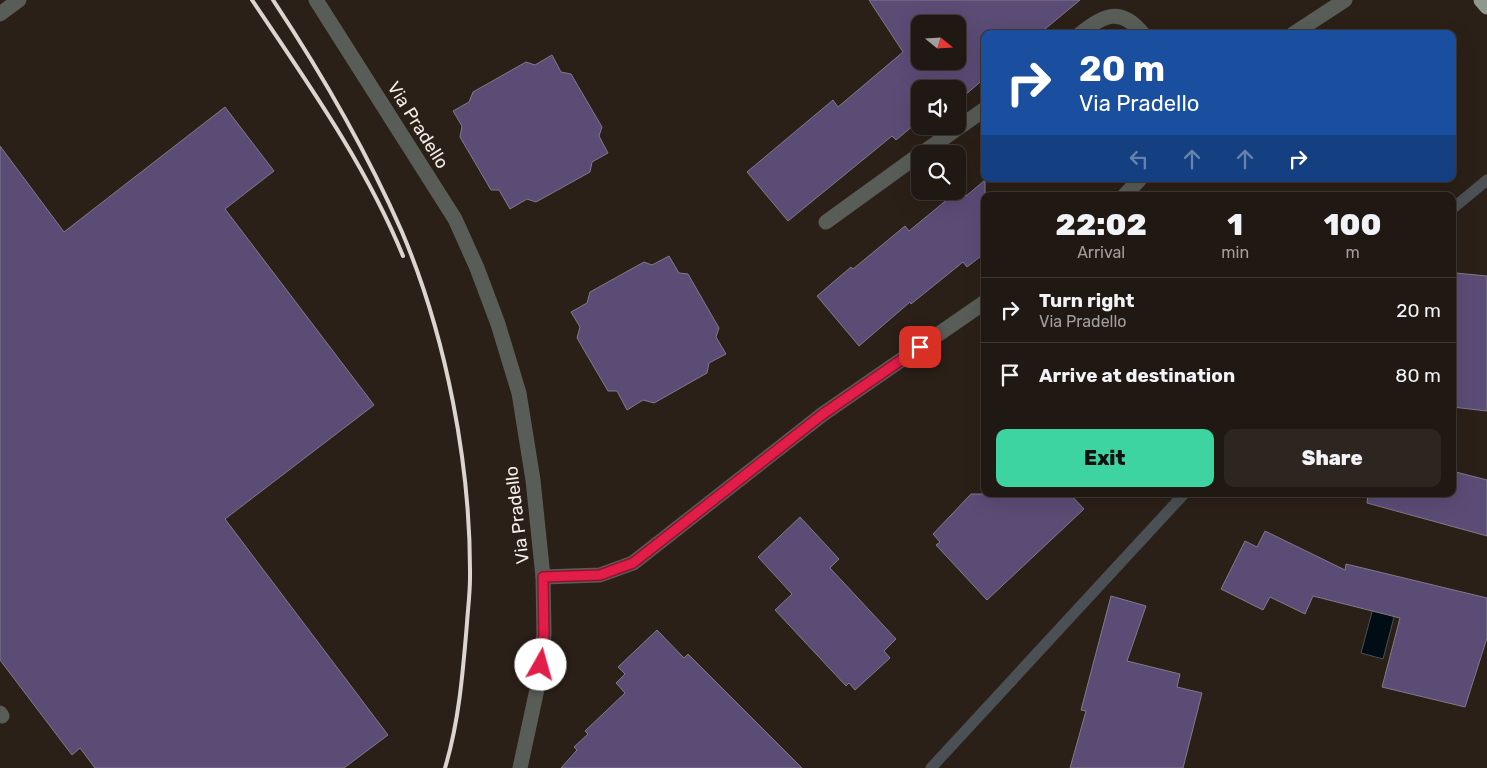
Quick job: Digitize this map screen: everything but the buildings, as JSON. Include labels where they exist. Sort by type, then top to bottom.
[{"type":"main road","points":[[1481,0],[1487,7]]},
{"type":"street","points":[[0,14],[19,0]]},
{"type":"street","name":"Via Pradello","points":[[316,0],[455,219],[477,268],[498,324],[518,393],[533,480],[543,577],[600,575],[633,563],[823,414],[981,305]]},
{"type":"street","points":[[1299,30],[1345,0]]},
{"type":"street","points":[[1085,30],[1096,20],[1109,16],[1130,20],[1139,30]]},
{"type":"street","points":[[933,145],[981,112]]},
{"type":"street","points":[[826,222],[911,161]]},
{"type":"street","points":[[1128,192],[1137,182]]},
{"type":"street","points":[[520,768],[540,671],[544,634],[543,577]]},
{"type":"shaded area","points":[[1376,597],[1398,602],[1383,659],[1361,653]]},
{"type":"waterway","points":[[1456,206],[1487,180]]},
{"type":"waterway","points":[[931,768],[1181,497]]},
{"type":"railway","points":[[252,0],[314,93],[372,189],[403,256]]},
{"type":"railway","points":[[273,0],[309,56],[374,172],[418,272],[443,357],[461,446],[466,491],[470,578],[460,696],[454,733],[445,768]]},
{"type":"route","points":[[541,665],[544,634],[543,577],[600,575],[633,563],[823,414],[920,347]]}]
